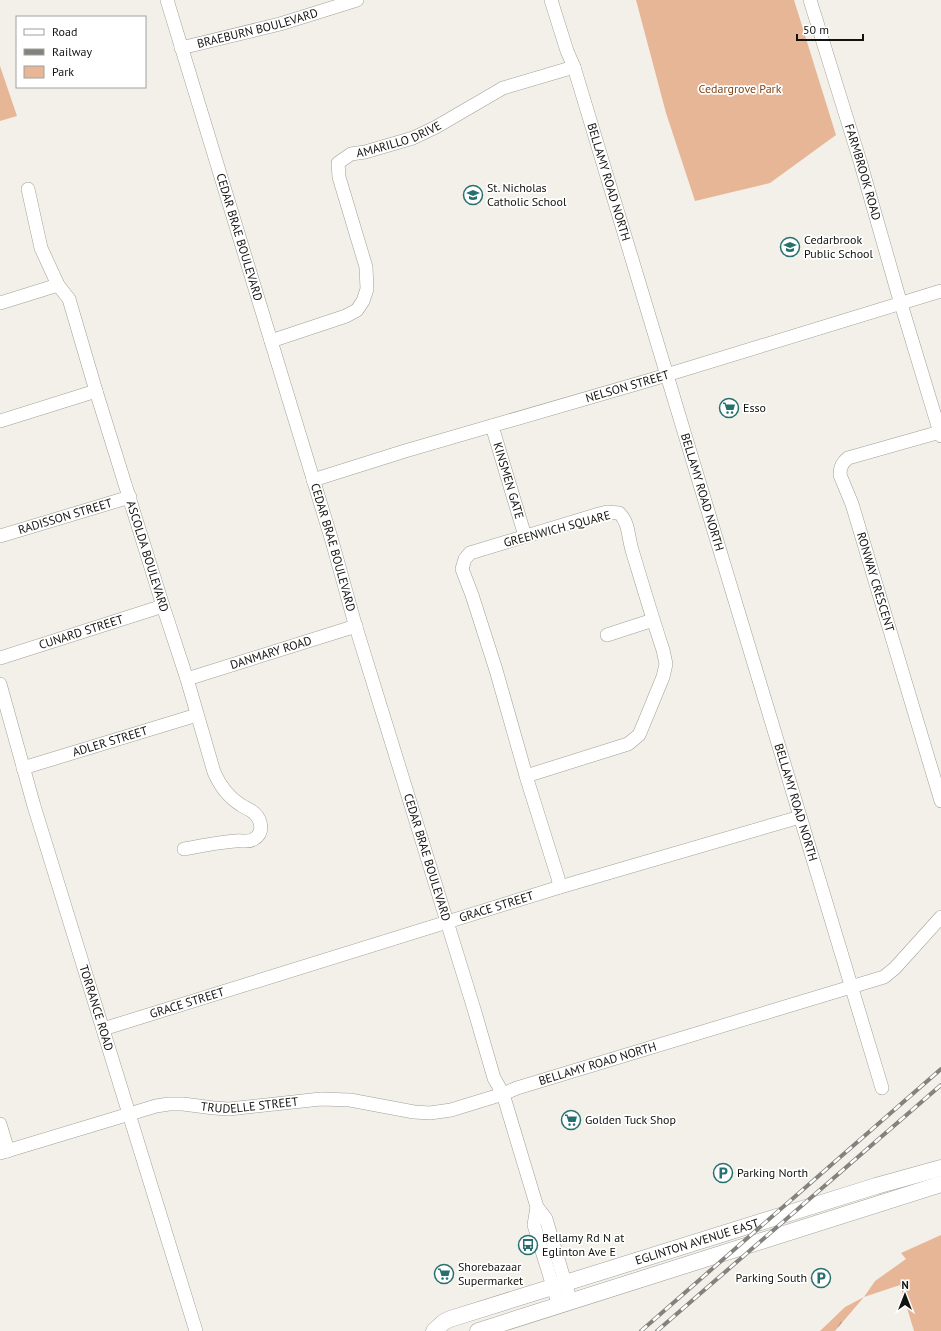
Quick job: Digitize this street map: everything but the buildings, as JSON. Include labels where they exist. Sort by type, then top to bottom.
[{"type":"main road","name":"EGLINTON AVENUE EAST","points":[[434,1331],[450,1319],[869,1188],[941,1168]]},
{"type":"main road","name":"EGLINTON AVENUE EAST","points":[[478,1331],[941,1184]]},
{"type":"street","name":"CEDAR BRAE BOULEVARD","points":[[167,0],[332,541],[356,626],[446,922],[494,1078],[503,1094]]},
{"type":"street","name":"BRAEBURN BOULEVARD","points":[[181,48],[280,24],[357,0]]},
{"type":"street","name":"BELLAMY ROAD NORTH","points":[[551,0],[574,68],[882,1088]]},
{"type":"street","name":"FARMBROOK ROAD","points":[[810,0],[860,161],[940,434]]},
{"type":"street","name":"AMARILLO DRIVE","points":[[270,340],[346,316],[357,310],[364,301],[366,289],[366,266],[339,177],[338,163],[351,154],[366,152],[413,138],[503,88],[574,68]]},
{"type":"street","name":"ASCOLDA BOULEVARD","points":[[28,189],[41,248],[58,285],[69,299],[96,391],[187,679],[214,772],[220,785],[235,801],[254,813],[260,820],[260,832],[258,836],[250,841],[238,840],[184,849]]},
{"type":"street","points":[[0,303],[58,285]]},
{"type":"street","name":"NELSON STREET","points":[[313,480],[941,291]]},
{"type":"street","points":[[0,421],[96,391]]},
{"type":"street","name":"KINSMEN GATE","points":[[492,426],[525,536]]},
{"type":"street","name":"RONWAY CRESCENT","points":[[940,434],[848,458],[843,463],[840,470],[840,475],[852,504],[941,801]]},
{"type":"street","name":"RADISSON STREET","points":[[0,536],[130,497]]},
{"type":"street","name":"GREENWICH SQUARE","points":[[526,776],[628,744],[639,735],[663,677],[666,664],[631,547],[627,526],[623,517],[619,513],[603,513],[470,553],[465,559],[462,569],[496,670],[526,776],[560,887]]},
{"type":"street","name":"CUNARD STREET","points":[[0,658],[163,606]]},
{"type":"street","points":[[607,635],[653,620]]},
{"type":"street","name":"DANMARY ROAD","points":[[187,679],[356,626]]},
{"type":"street","name":"TORRANCE ROAD","points":[[0,684],[23,768],[196,1331]]},
{"type":"street","name":"ADLER STREET","points":[[23,768],[197,714]]},
{"type":"street","name":"GRACE STREET","points":[[103,1028],[560,887],[800,817]]},
{"type":"street","points":[[851,986],[884,977],[895,968],[941,917]]},
{"type":"street","name":"BELLAMY ROAD NORTH","points":[[503,1094],[517,1088],[851,986]]},
{"type":"street","points":[[503,1094],[537,1207],[546,1218],[559,1285],[565,1304]]},
{"type":"street","name":"TRUDELLE STREET","points":[[4,1152],[156,1106],[169,1104],[230,1109],[321,1099],[350,1100],[414,1112],[430,1112],[451,1110],[503,1094]]},
{"type":"street","points":[[0,1124],[4,1152]]},
{"type":"green space","name":"Cedargrove Park","points":[[636,0],[794,0],[836,135],[770,183],[695,201],[666,113]]},
{"type":"green space","points":[[0,66],[17,116],[0,121]]},
{"type":"green space","points":[[941,1235],[941,1331],[914,1331],[900,1285],[864,1297],[875,1281],[906,1259],[901,1253]]},
{"type":"green space","points":[[864,1297],[835,1331],[820,1331],[845,1307]]},
{"type":"railway","points":[[641,1331],[941,1069]]},
{"type":"railway","points":[[657,1331],[941,1085]]},
{"type":"place","name":"St. Nicholas Catholic School","points":[[473,195]]},
{"type":"place","name":"Cedarbrook Public School","points":[[790,247]]},
{"type":"place","name":"Esso","points":[[729,408]]},
{"type":"place","name":"Golden Tuck Shop","points":[[571,1120]]},
{"type":"place","name":"Parking North","points":[[723,1173]]},
{"type":"place","name":"Bellamy Rd N at Eglinton Ave E","points":[[528,1245]]},
{"type":"place","name":"Shorebazaar Supermarket","points":[[444,1274]]},
{"type":"place","name":"Parking South","points":[[821,1278]]}]
